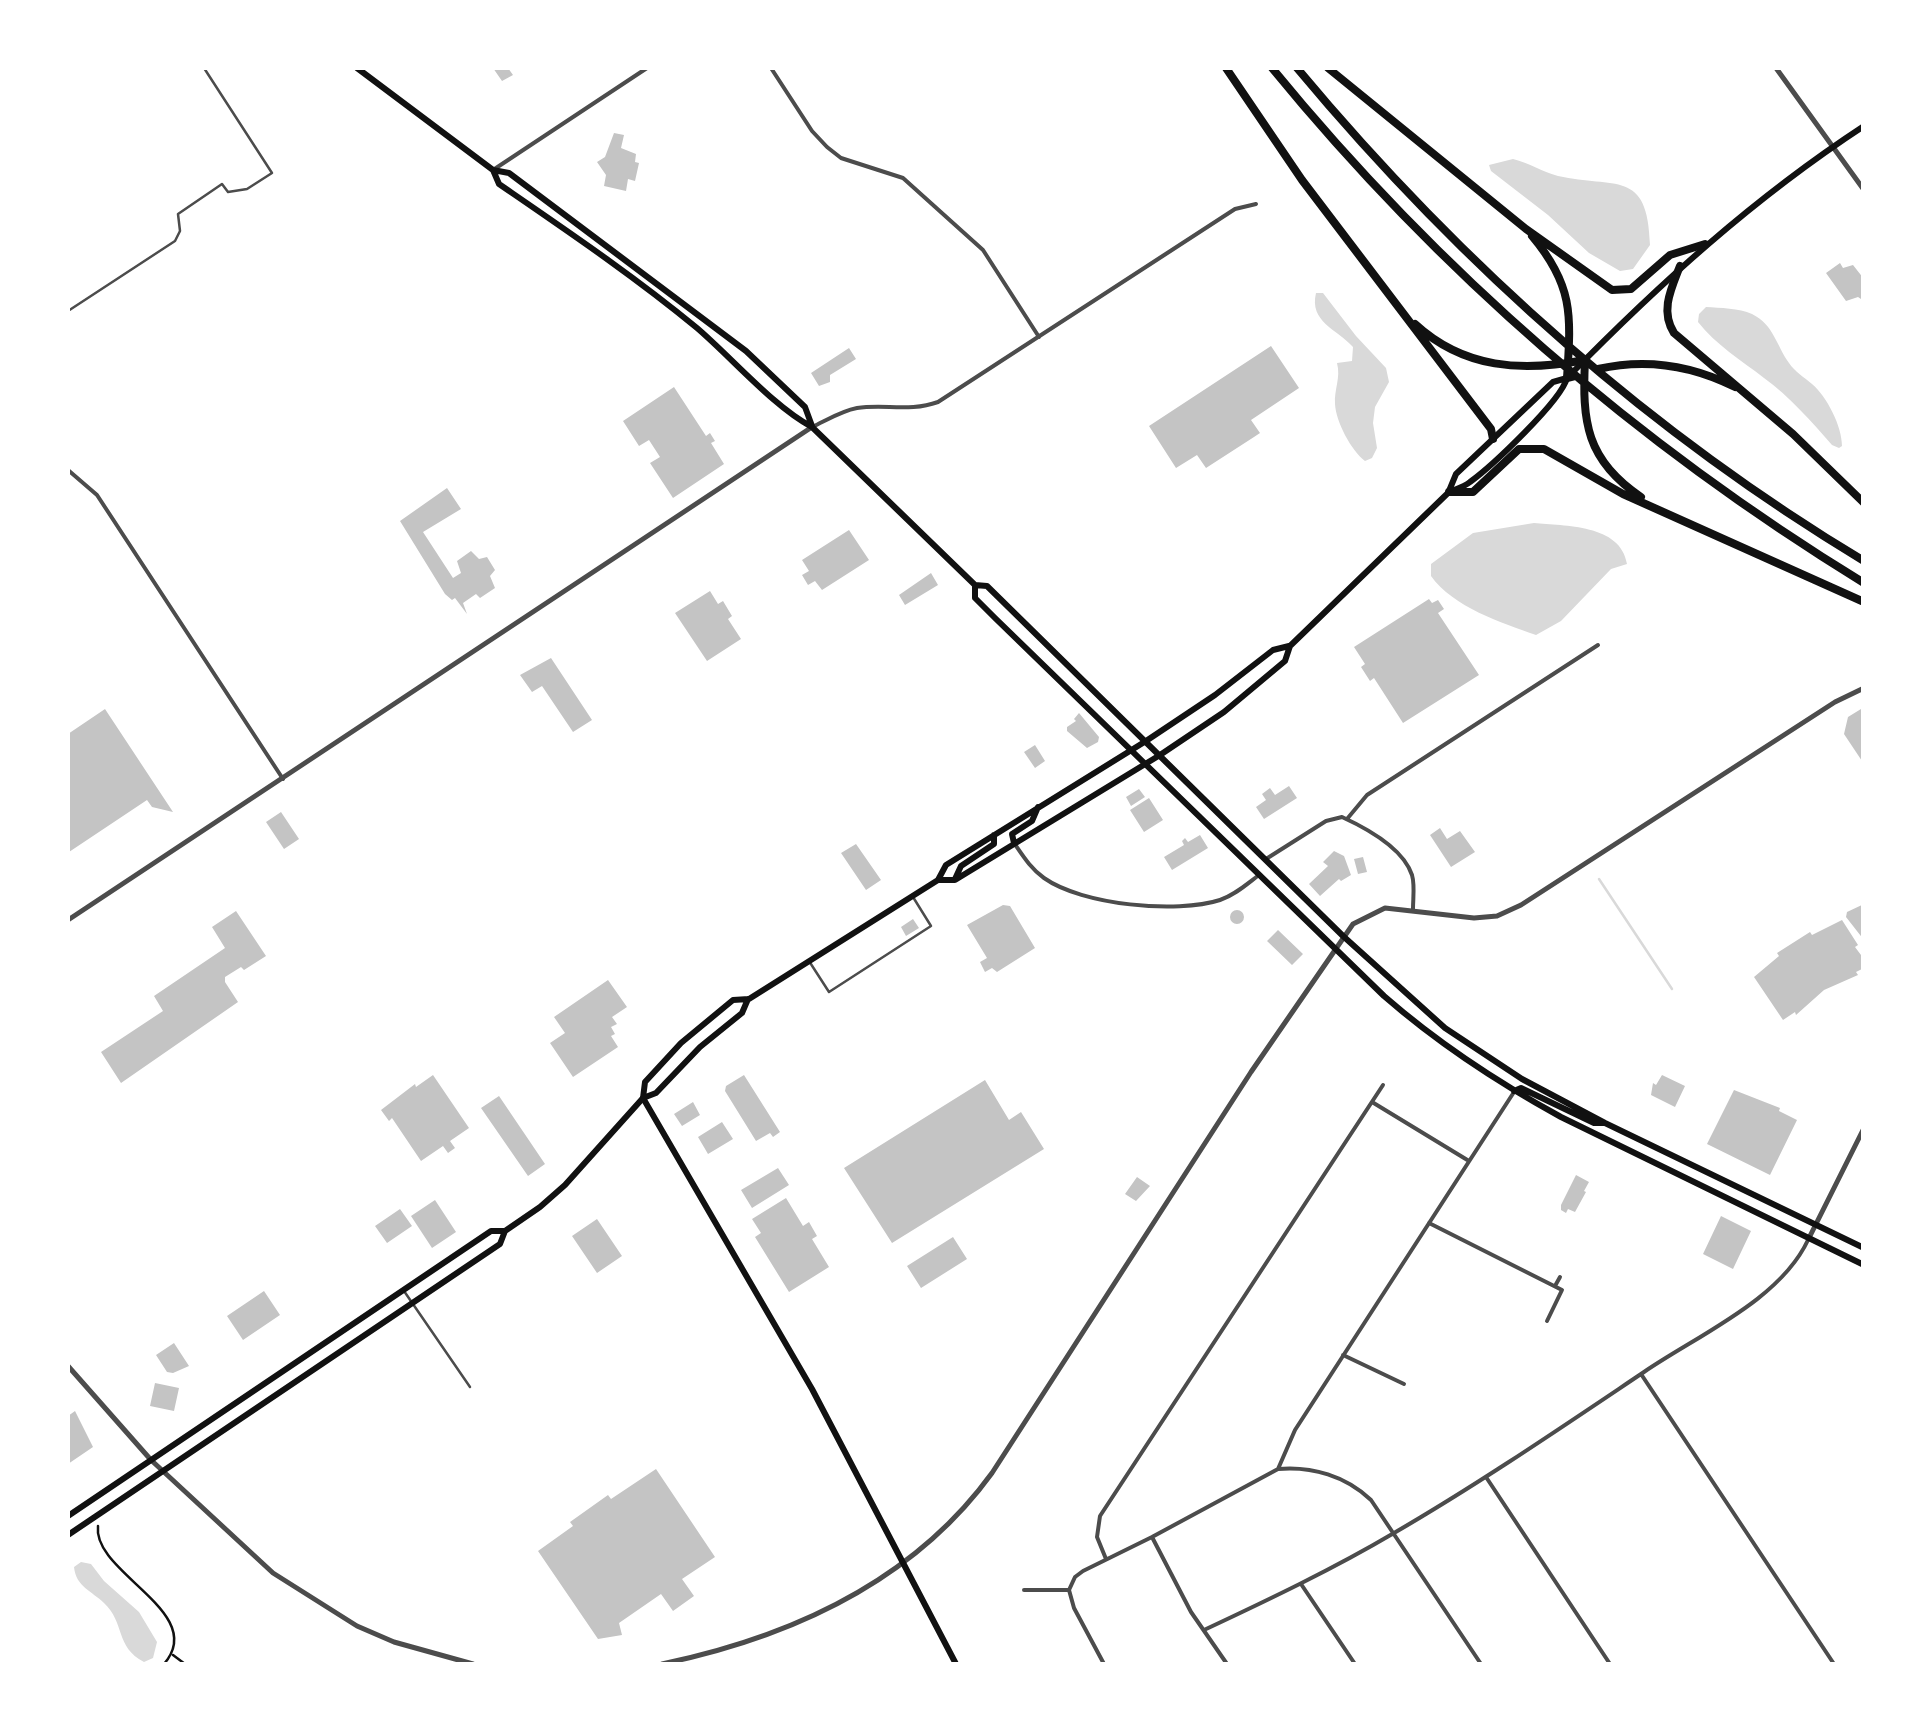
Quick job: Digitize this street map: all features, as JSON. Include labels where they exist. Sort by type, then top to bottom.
[{"type":"highway","points":[[1226,68],[1302,180],[1491,429],[1493,438]]},
{"type":"highway","points":[[1272,68],[1401,213],[1543,348],[1721,489],[1864,582]]},
{"type":"highway","points":[[1297,68],[1425,210],[1555,334],[1737,478],[1864,561]]},
{"type":"highway","points":[[1328,68],[1526,228],[1602,284],[1618,291],[1638,284],[1670,255],[1705,244]]},
{"type":"highway","points":[[1526,228],[1558,270],[1567,295],[1571,323],[1567,378],[1614,366],[1658,364],[1704,373],[1735,386]]},
{"type":"highway","points":[[1680,266],[1667,308],[1670,327],[1864,502]]},
{"type":"highway","points":[[1403,312],[1438,342],[1470,358],[1516,367],[1584,360],[1587,427],[1596,454],[1619,482],[1657,508]]},
{"type":"highway","points":[[1449,492],[1473,492],[1519,449],[1535,446],[1624,494],[1864,602]]},
{"type":"main road","points":[[357,68],[492,170],[499,184],[654,294],[733,359],[794,418],[812,428],[974,585],[987,586],[1411,1000],[1471,1047],[1606,1123],[1864,1248]]},
{"type":"main road","points":[[938,880],[955,880],[1160,756],[1252,690],[1284,662],[1290,646],[1449,492],[1468,485],[1480,474],[1563,391],[1567,378],[1584,360],[1680,266],[1832,146],[1864,126]]},
{"type":"main road","points":[[492,170],[509,172],[746,351],[805,408],[812,428]]},
{"type":"main road","points":[[1449,492],[1456,474],[1493,438],[1553,382],[1567,378]]},
{"type":"main road","points":[[974,585],[975,598],[1334,948],[1434,1038],[1514,1091],[1864,1265]]},
{"type":"main road","points":[[956,1664],[812,1389],[643,1098],[645,1082],[693,1031],[734,1000],[748,999],[938,880],[946,865],[1146,742],[1215,696],[1272,650],[1290,646]]},
{"type":"main road","points":[[1014,843],[1012,834],[1032,821],[1038,807]]},
{"type":"main road","points":[[955,880],[961,866],[994,844],[994,835]]},
{"type":"main road","points":[[68,1516],[491,1231],[504,1231],[540,1208],[573,1178],[643,1098],[656,1093],[700,1047],[742,1013],[748,999]]},
{"type":"main road","points":[[1514,1091],[1522,1088],[1594,1123],[1606,1123]]},
{"type":"main road","points":[[68,1536],[500,1244],[504,1231]]},
{"type":"street","points":[[492,170],[646,68]]},
{"type":"street","points":[[771,68],[826,147],[841,158],[903,178],[983,250],[1039,337]]},
{"type":"street","points":[[1776,68],[1864,190]]},
{"type":"street","points":[[68,920],[812,428],[861,407],[912,409],[938,402],[1235,210],[1256,204]]},
{"type":"street","points":[[68,470],[96,495],[283,779]]},
{"type":"street","points":[[1347,819],[1367,795],[1598,645]]},
{"type":"street","points":[[662,1664],[813,1618],[903,1565],[950,1524],[992,1473],[1353,924],[1376,910],[1396,907],[1474,918],[1497,916],[1521,905],[1835,702],[1864,688]]},
{"type":"street","points":[[1266,860],[1332,818],[1347,819],[1404,860],[1414,883],[1413,908]]},
{"type":"street","points":[[1014,843],[1028,864],[1048,881],[1132,906],[1215,902],[1234,894],[1260,874]]},
{"type":"street","points":[[1106,1559],[1096,1526],[1100,1516],[1383,1085]]},
{"type":"street","points":[[1278,1469],[1295,1430],[1514,1091]]},
{"type":"street","points":[[1372,1102],[1469,1161]]},
{"type":"street","points":[[1204,1630],[1393,1534],[1486,1477],[1772,1287],[1795,1264],[1864,1128]]},
{"type":"street","points":[[1429,1223],[1562,1290],[1547,1321]]},
{"type":"street","points":[[1555,1286],[1560,1276]]},
{"type":"street","points":[[1343,1356],[1404,1384]]},
{"type":"street","points":[[68,1366],[151,1460],[243,1548],[324,1608],[394,1642],[473,1664]]},
{"type":"street","points":[[1641,1374],[1834,1664]]},
{"type":"street","points":[[1104,1664],[1074,1608],[1069,1590],[1075,1577],[1278,1469],[1296,1467],[1330,1474],[1352,1484],[1371,1500],[1481,1664]]},
{"type":"street","points":[[1486,1477],[1610,1664]]},
{"type":"street","points":[[1152,1538],[1226,1664]]},
{"type":"street","points":[[1301,1584],[1355,1664]]},
{"type":"street","points":[[1024,1590],[1069,1590]]},
{"type":"lane","points":[[68,311],[175,241],[180,231],[178,214],[222,184],[228,192],[247,189],[272,173],[204,68]]},
{"type":"lane","points":[[808,961],[829,992],[931,926],[912,896]]},
{"type":"lane","points":[[403,1290],[470,1387]]},
{"type":"path","points":[[95,1517],[101,1546],[164,1613],[172,1636],[172,1654],[164,1664]]},
{"type":"path","points":[[172,1654],[185,1664]]},
{"type":"shaded area","points":[[1513,159],[1558,176],[1612,183],[1635,193],[1648,220],[1650,245],[1633,269],[1620,271],[1589,253],[1491,171],[1489,165]]},
{"type":"shaded area","points":[[1316,293],[1323,293],[1386,368],[1389,382],[1375,407],[1373,423],[1377,448],[1372,458],[1365,461],[1345,435],[1335,404],[1337,363],[1352,361],[1353,347],[1320,318]]},
{"type":"shaded area","points":[[1706,307],[1747,312],[1765,324],[1791,366],[1828,404],[1842,446],[1832,445],[1783,393],[1705,330],[1698,322]]},
{"type":"shaded area","points":[[1534,523],[1603,534],[1623,551],[1627,564],[1611,569],[1561,621],[1536,635],[1465,605],[1431,576],[1431,564],[1473,533]]},
{"type":"shaded area","points":[[81,1562],[91,1564],[139,1612],[157,1642],[153,1658],[144,1662],[128,1649],[111,1610],[78,1579],[74,1567]]},
{"type":"building","points":[[493,68],[508,68],[513,75],[502,81]]},
{"type":"building","points":[[614,133],[624,135],[621,148],[636,154],[635,162],[639,163],[635,181],[628,179],[626,191],[604,186],[606,175],[597,162],[605,157]]},
{"type":"building","points":[[1840,263],[1843,268],[1853,265],[1864,279],[1864,301],[1858,297],[1846,301],[1826,273]]},
{"type":"building","points":[[1271,346],[1299,388],[1251,420],[1260,433],[1254,437],[1206,468],[1197,455],[1176,468],[1149,426]]},
{"type":"building","points":[[849,348],[856,359],[830,375],[830,382],[819,386],[811,373]]},
{"type":"building","points":[[674,387],[706,436],[710,433],[715,441],[711,443],[724,464],[673,498],[650,463],[660,457],[649,440],[639,446],[623,421]]},
{"type":"building","points":[[447,488],[461,509],[423,532],[453,578],[461,573],[457,561],[471,551],[479,559],[487,557],[495,570],[490,576],[495,588],[463,603],[467,614],[455,598],[445,594],[400,521]]},
{"type":"building","points":[[849,530],[869,560],[822,590],[815,581],[808,585],[802,575],[809,571],[802,560]]},
{"type":"building","points":[[931,573],[938,585],[905,605],[899,595]]},
{"type":"building","points":[[710,591],[718,604],[723,601],[732,616],[728,619],[741,639],[707,661],[675,613]]},
{"type":"building","points":[[1429,599],[1432,603],[1438,600],[1444,609],[1438,613],[1479,675],[1403,723],[1374,678],[1370,681],[1354,647]]},
{"type":"building","points":[[551,658],[592,720],[573,732],[542,686],[532,692],[520,675]]},
{"type":"building","points":[[105,709],[173,812],[152,807],[147,800],[69,852],[68,734]]},
{"type":"building","points":[[1861,709],[1864,764],[1844,734],[1848,717]]},
{"type":"building","points":[[1079,713],[1099,737],[1098,742],[1087,748],[1067,731]]},
{"type":"building","points":[[1035,745],[1045,761],[1035,768],[1024,752]]},
{"type":"building","points":[[1289,786],[1297,798],[1264,819],[1256,807],[1266,800],[1262,794],[1270,788],[1275,795]]},
{"type":"building","points":[[1139,789],[1145,797],[1131,806],[1126,797]]},
{"type":"building","points":[[1149,798],[1163,820],[1144,832],[1130,810]]},
{"type":"building","points":[[281,812],[299,839],[284,849],[266,822]]},
{"type":"building","points":[[1440,828],[1447,839],[1460,831],[1475,852],[1451,867],[1430,835]]},
{"type":"building","points":[[1200,835],[1208,848],[1172,870],[1164,857],[1184,845],[1185,838],[1188,842]]},
{"type":"building","points":[[856,844],[881,880],[866,890],[841,853]]},
{"type":"building","points":[[1334,851],[1344,856],[1351,875],[1339,879],[1320,896],[1309,884],[1328,866],[1323,862]]},
{"type":"building","points":[[1363,857],[1367,872],[1358,874],[1354,859]]},
{"type":"building","points":[[1864,904],[1864,940],[1846,917],[1847,912]]},
{"type":"building","points":[[1003,905],[1010,906],[1035,948],[997,972],[992,968],[985,972],[980,962],[987,958],[967,925]]},
{"type":"building","points":[[1237,910],[1244,917],[1237,924],[1230,917]]},
{"type":"building","points":[[236,911],[266,956],[225,977],[238,1002],[121,1083],[101,1052],[163,1011],[154,996],[225,948],[212,927]]},
{"type":"building","points":[[913,919],[919,928],[906,936],[901,927]]},
{"type":"building","points":[[1842,920],[1858,945],[1855,947],[1864,959],[1864,968],[1856,972],[1858,975],[1824,990],[1796,1015],[1795,1012],[1783,1020],[1754,977],[1779,956],[1777,953],[1810,932],[1812,935]]},
{"type":"building","points":[[1278,930],[1303,954],[1292,965],[1267,941]]},
{"type":"building","points":[[608,980],[627,1007],[612,1017],[617,1024],[611,1027],[615,1034],[611,1036],[618,1047],[573,1077],[550,1043],[565,1033],[554,1017]]},
{"type":"building","points":[[433,1075],[469,1128],[450,1141],[455,1148],[448,1153],[443,1146],[421,1161],[392,1118],[389,1121],[381,1110]]},
{"type":"building","points":[[744,1075],[780,1132],[773,1137],[770,1133],[756,1141],[725,1091],[726,1086]]},
{"type":"building","points":[[1662,1075],[1685,1086],[1675,1107],[1651,1095],[1653,1083],[1656,1085]]},
{"type":"building","points":[[985,1080],[1009,1120],[1021,1112],[1044,1149],[892,1243],[844,1168]]},
{"type":"building","points":[[1734,1090],[1780,1108],[1779,1111],[1797,1120],[1770,1175],[1707,1144]]},
{"type":"building","points":[[499,1096],[545,1164],[528,1176],[481,1108]]},
{"type":"building","points":[[693,1102],[700,1115],[682,1126],[674,1114]]},
{"type":"building","points":[[722,1122],[733,1139],[708,1154],[698,1137]]},
{"type":"building","points":[[778,1168],[789,1185],[752,1208],[741,1190]]},
{"type":"building","points":[[1576,1175],[1589,1182],[1575,1212],[1568,1209],[1566,1213],[1561,1205]]},
{"type":"building","points":[[1137,1177],[1150,1186],[1136,1201],[1125,1194]]},
{"type":"building","points":[[786,1198],[803,1226],[809,1222],[817,1236],[812,1239],[829,1267],[789,1292],[755,1237],[761,1233],[752,1219]]},
{"type":"building","points":[[435,1200],[456,1232],[432,1248],[411,1216]]},
{"type":"building","points":[[400,1209],[412,1226],[387,1243],[375,1226]]},
{"type":"building","points":[[1721,1216],[1751,1231],[1733,1269],[1703,1254]]},
{"type":"building","points":[[597,1219],[622,1256],[597,1273],[572,1236]]},
{"type":"building","points":[[953,1237],[967,1259],[921,1288],[907,1266]]},
{"type":"building","points":[[264,1291],[280,1315],[243,1340],[227,1316]]},
{"type":"building","points":[[174,1343],[189,1366],[173,1373],[167,1372],[156,1355]]},
{"type":"building","points":[[155,1383],[179,1388],[174,1411],[150,1406]]},
{"type":"building","points":[[75,1411],[93,1447],[68,1464],[68,1416]]},
{"type":"building","points":[[656,1469],[715,1557],[682,1579],[694,1596],[673,1611],[661,1594],[619,1623],[622,1635],[598,1639],[538,1551],[608,1495],[611,1499]]},
{"type":"waterway","points":[[1599,879],[1672,989]]}]
